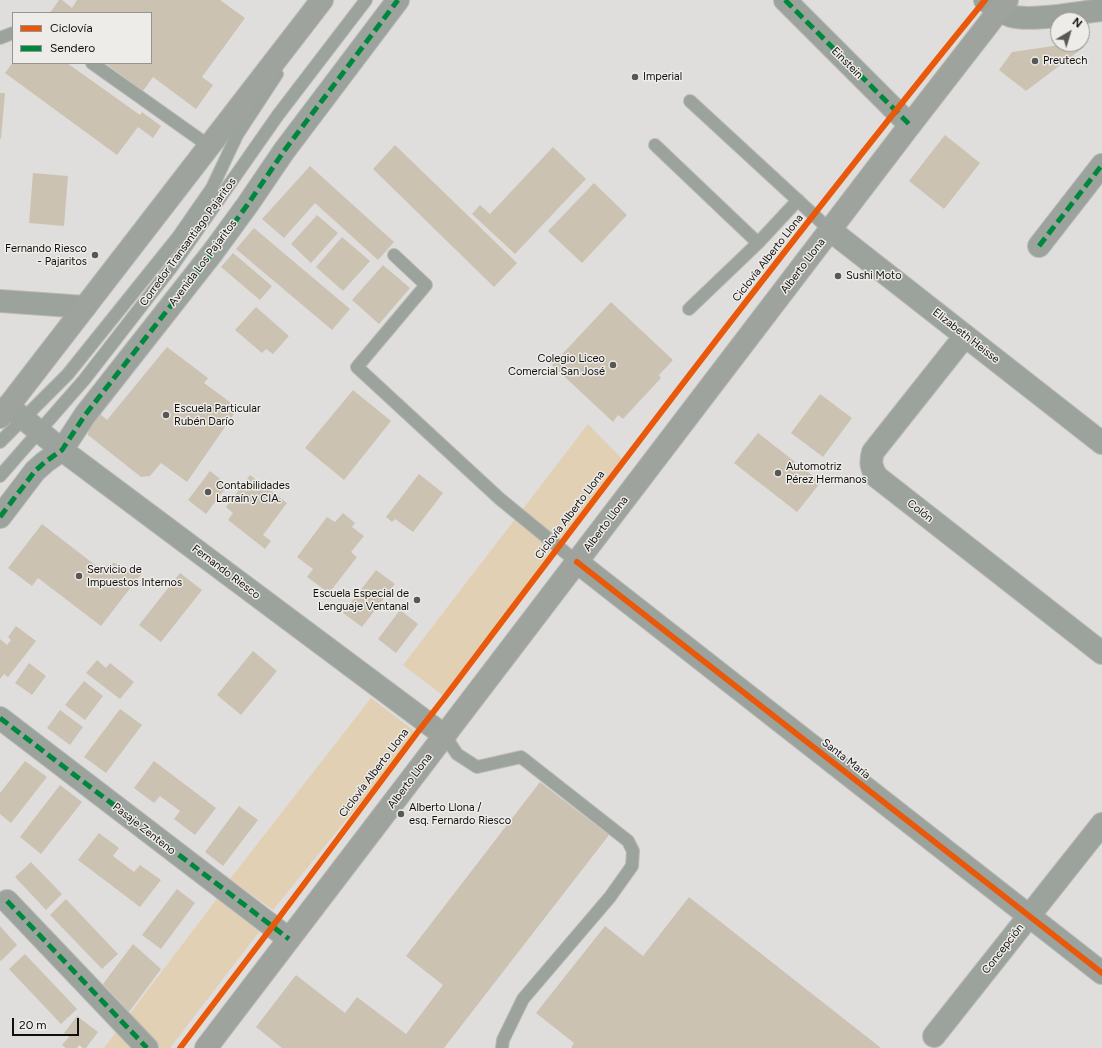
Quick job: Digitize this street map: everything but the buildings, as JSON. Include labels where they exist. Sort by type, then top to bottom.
[{"type":"main road","points":[[17,418],[85,307],[322,0]]},
{"type":"main road","points":[[997,4],[1012,16],[1030,18],[1102,10]]},
{"type":"main road","name":"Alberto Llona","points":[[206,1048],[910,125],[997,4]]},
{"type":"street","name":"Avenida Los Pajaritos","points":[[0,517],[35,471],[62,450],[85,415],[213,252],[284,151],[398,0]]},
{"type":"street","name":"Einstein","points":[[785,0],[910,125]]},
{"type":"street","points":[[1039,246],[1102,165]]},
{"type":"street","name":"Elizabeth Heisse","points":[[830,230],[1102,443]]},
{"type":"street","points":[[0,301],[85,307]]},
{"type":"street","name":"Colón","points":[[965,336],[873,452],[871,464],[873,471],[877,477],[1102,653]]},
{"type":"street","name":"Fernando Riesco","points":[[17,418],[445,736]]},
{"type":"street","name":"Santa María","points":[[577,562],[1102,973]]},
{"type":"street","name":"Pasaje Zenteno","points":[[0,718],[289,939]]},
{"type":"street","name":"Concepción","points":[[934,1036],[1102,824]]},
{"type":"street","points":[[7,901],[147,1048]]},
{"type":"lane","name":"Corredor Transantiago Pajaritos","points":[[0,442],[17,418],[38,405],[68,374],[178,237],[212,188],[238,135],[284,63],[333,0]]},
{"type":"lane","name":"Corredor Transantiago Pajaritos","points":[[0,476],[17,418],[84,380],[172,268],[278,115],[366,0]]},
{"type":"lane","points":[[0,38],[12,33]]},
{"type":"lane","points":[[93,64],[209,146]]},
{"type":"lane","points":[[690,100],[830,230]]},
{"type":"lane","points":[[655,144],[758,242]]},
{"type":"lane","points":[[688,309],[758,242],[798,200]]},
{"type":"lane","points":[[394,255],[426,285],[357,367],[500,499],[577,562]]},
{"type":"lane","points":[[445,736],[457,754],[477,767],[521,758],[628,841],[633,851],[632,866],[610,897],[523,999],[503,1040],[502,1048]]},
{"type":"shaded area","points":[[588,424],[624,461],[445,697],[403,665]]},
{"type":"shaded area","points":[[371,698],[417,733],[273,910],[230,879]]},
{"type":"shaded area","points":[[219,896],[262,928],[170,1048],[104,1048]]},
{"type":"marked path","points":[[0,517],[35,471],[62,450],[85,415],[213,252],[284,151],[398,0]]},
{"type":"marked path","points":[[785,0],[910,125]]},
{"type":"marked path","points":[[1039,246],[1102,165]]},
{"type":"marked path","points":[[0,718],[289,939]]},
{"type":"marked path","points":[[7,901],[147,1048]]},
{"type":"cycle path","name":"Ciclovía Alberto Llona","points":[[180,1048],[417,733],[712,346],[847,172],[985,0]]},
{"type":"cycle path","points":[[577,562],[1102,973]]},
{"type":"place","name":"Preutech","points":[[1035,61]]},
{"type":"place","name":"Imperial","points":[[635,77]]},
{"type":"place","name":"Fernando Riesco - Pajaritos","points":[[95,255]]},
{"type":"place","name":"Sushi Moto","points":[[838,276]]},
{"type":"place","name":"Colegio Liceo Comercial San José","points":[[613,365]]},
{"type":"place","name":"Escuela Particular Rubén Darío","points":[[166,415]]},
{"type":"place","name":"Automotriz Pérez Hermanos","points":[[778,473]]},
{"type":"place","name":"Contabilidades Larraín y CIA.","points":[[208,492]]},
{"type":"place","name":"Servicio de Impuestos Internos","points":[[79,576]]},
{"type":"place","name":"Escuela Especial de Lenguaje Ventanal","points":[[417,600]]},
{"type":"place","name":"Alberto Llona / esq. Fernardo Riesco","points":[[401,814]]}]
